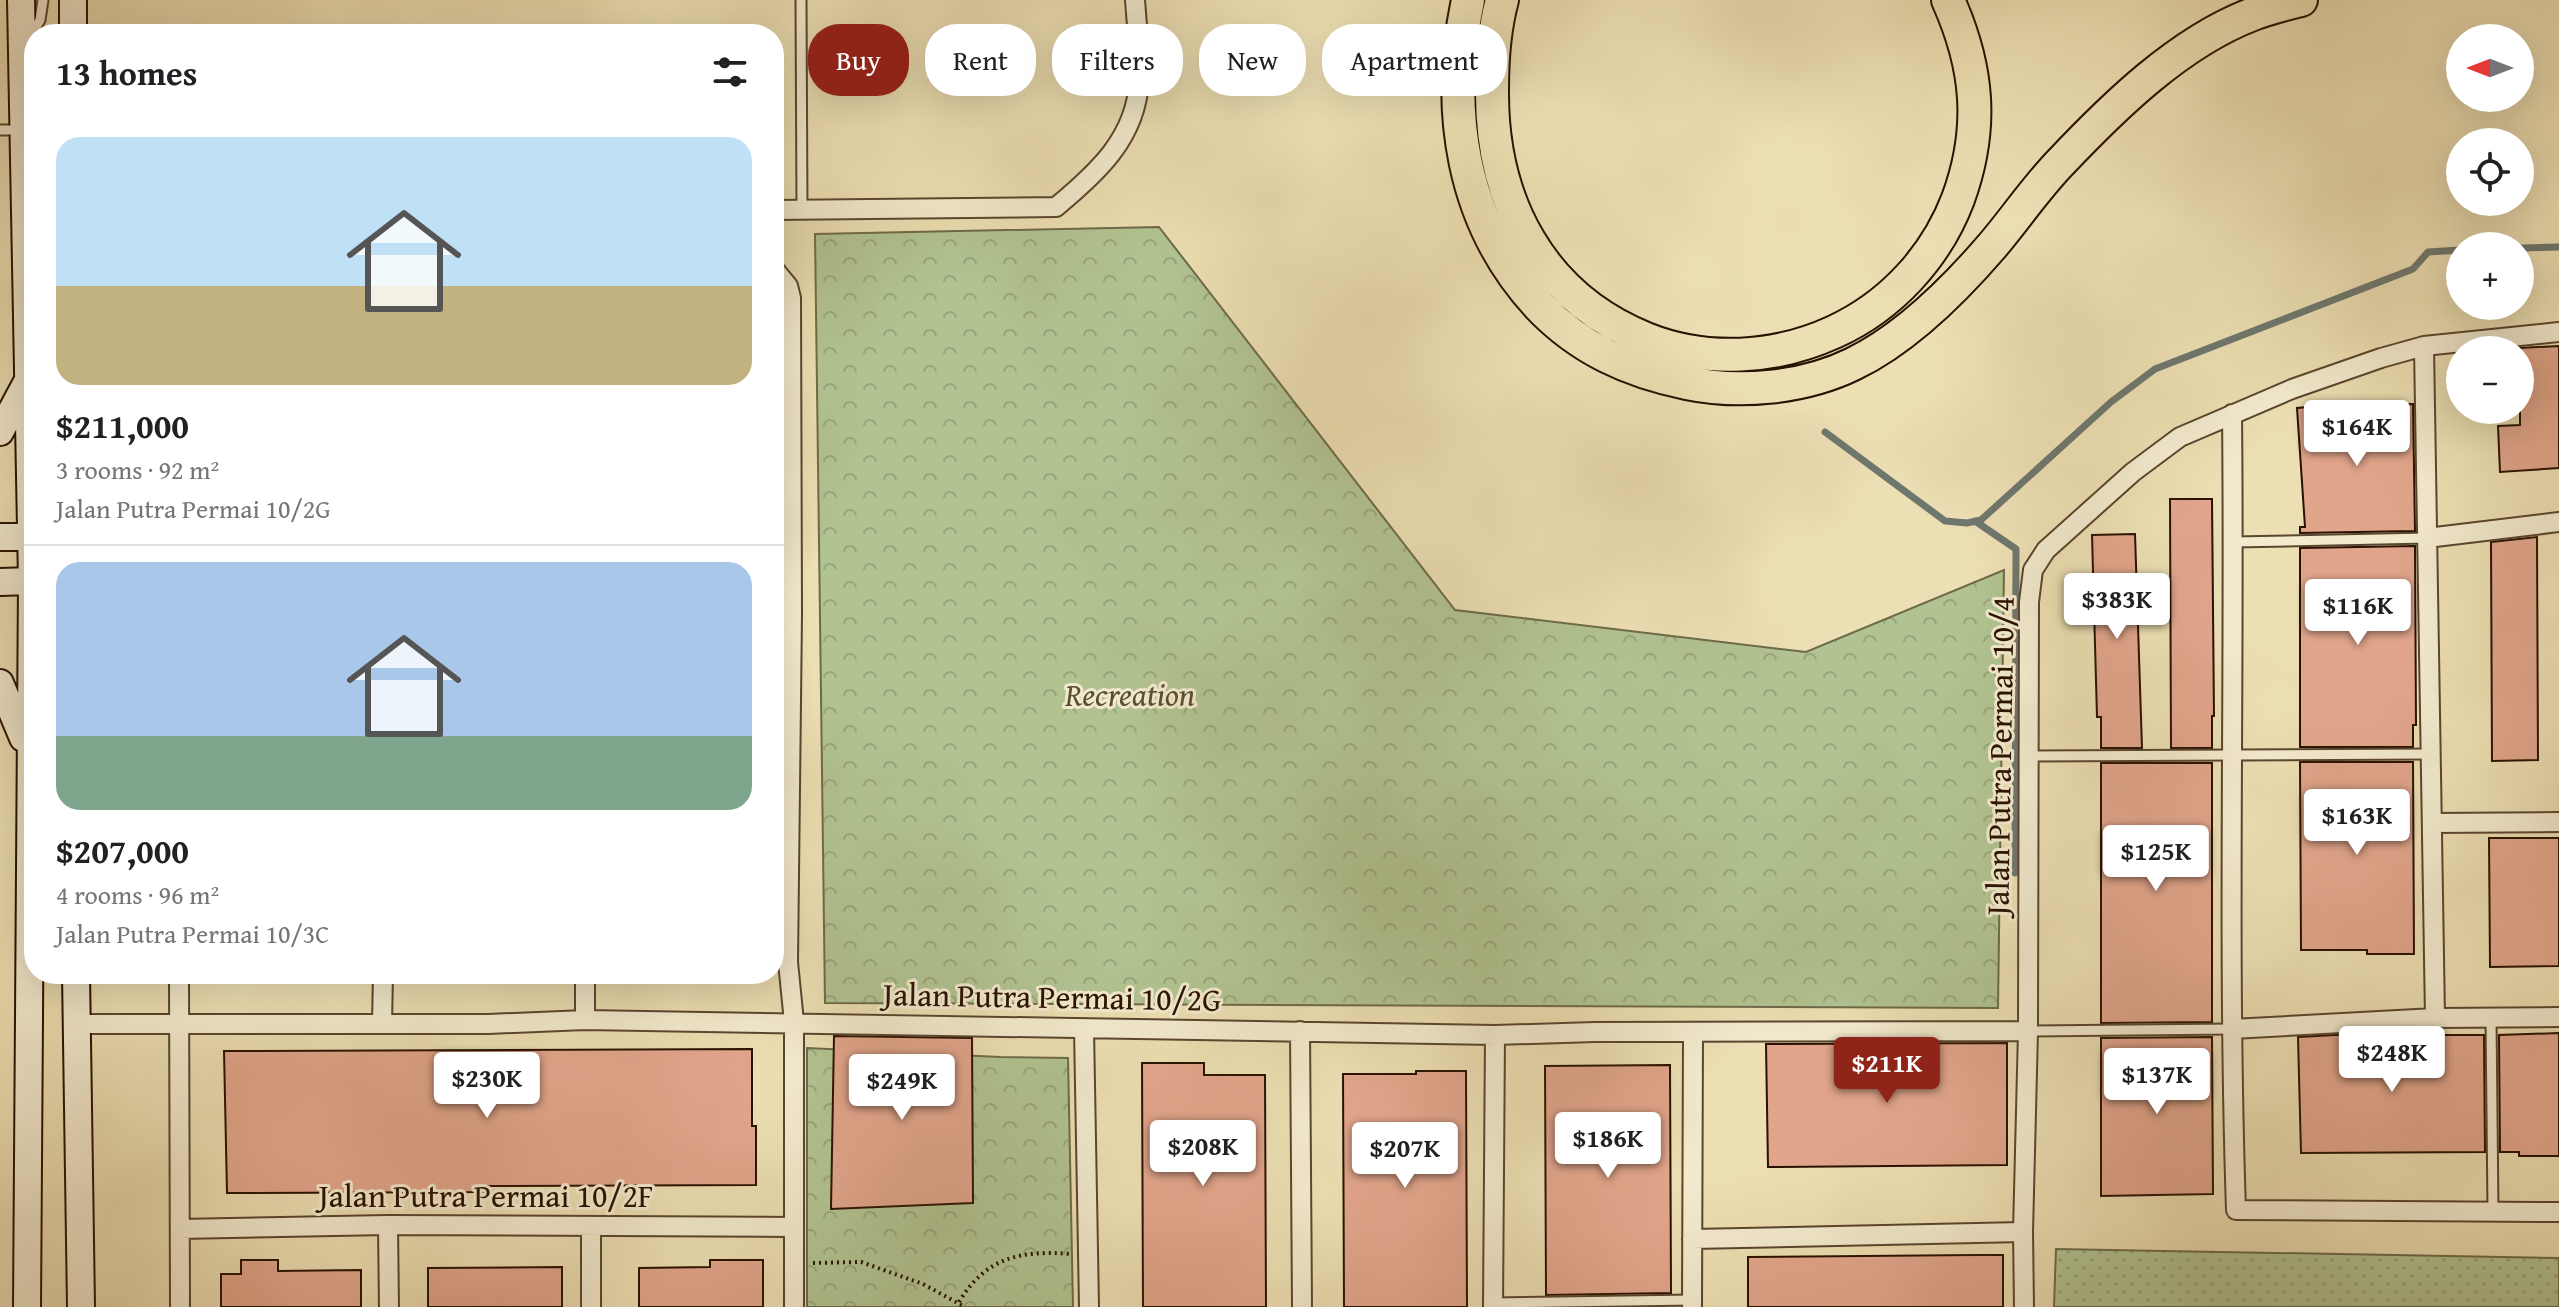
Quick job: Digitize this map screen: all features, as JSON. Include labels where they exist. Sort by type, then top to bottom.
[{"type":"highway","points":[[1468,0],[1458,77],[1463,155],[1480,214],[1498,253],[1520,285],[1561,328],[1617,363],[1658,377],[1699,386],[1746,388],[1791,384],[1824,375],[1854,364],[1895,337],[1941,299],[1990,247],[2058,165],[2143,83],[2223,28],[2253,14],[2301,0]]},
{"type":"highway","points":[[1502,0],[1492,59],[1492,130],[1502,180],[1511,206],[1534,249],[1550,272],[1583,305],[1603,318],[1627,331],[1675,349],[1727,355],[1778,351],[1802,345],[1852,324],[1892,294],[1923,262],[1936,243],[1949,220],[1967,174],[1974,124],[1974,80],[1969,53],[1948,0]]},
{"type":"main road","points":[[21,0],[21,52],[11,130],[24,320]]},
{"type":"main road","points":[[73,0],[73,24]]},
{"type":"main road","points":[[0,432],[24,387]]},
{"type":"main road","points":[[0,537],[24,538]]},
{"type":"main road","points":[[0,582],[24,581]]},
{"type":"main road","points":[[0,683],[24,741]]},
{"type":"main road","points":[[27,1307],[28,984]]},
{"type":"main road","points":[[76,984],[81,1307]]},
{"type":"street","points":[[784,210],[1056,207],[1103,166],[1120,145],[1132,118],[1139,82],[1135,0]]},
{"type":"street","points":[[784,281],[791,298],[784,495]]},
{"type":"street","name":"Jalan Putra Permai 10/4","points":[[2024,1307],[2029,602],[2033,570],[2046,550],[2133,472],[2180,437],[2292,389],[2424,346],[2559,332]]},
{"type":"street","points":[[2424,346],[2435,1018]]},
{"type":"street","points":[[2232,414],[2234,542],[2230,755],[2236,1210],[2559,1212]]},
{"type":"street","points":[[2427,538],[2559,522]]},
{"type":"street","points":[[784,581],[788,962],[794,1022],[794,1307]]},
{"type":"street","points":[[2432,823],[2559,822]]},
{"type":"street","points":[[179,984],[180,1307]]},
{"type":"street","points":[[382,1024],[383,984]]},
{"type":"street","points":[[585,984],[585,1020]]},
{"type":"street","points":[[2232,1029],[2435,1018],[2559,1017]]},
{"type":"street","name":"Jalan Putra Permai 10/2G","points":[[75,1024],[382,1024],[585,1020],[1495,1035],[2028,1031]]},
{"type":"street","points":[[1084,1029],[1089,1307]]},
{"type":"street","points":[[1300,1031],[1302,1307]]},
{"type":"street","points":[[1692,1304],[1693,1033]]},
{"type":"street","points":[[1493,1305],[1495,1035]]},
{"type":"street","points":[[388,1225],[389,1307]]},
{"type":"street","name":"Jalan Putra Permai 10/2F","points":[[180,1229],[388,1225],[793,1227]]},
{"type":"street","points":[[591,1226],[591,1307]]},
{"type":"street","points":[[1692,1239],[2023,1232]]},
{"type":"lane","points":[[38,24],[43,0]]},
{"type":"lane","points":[[801,0],[802,210]]},
{"type":"lane","points":[[21,52],[24,47]]},
{"type":"lane","points":[[2234,542],[2427,538]]},
{"type":"lane","points":[[2028,756],[2431,754]]},
{"type":"lane","points":[[2491,1018],[2493,1211]]},
{"type":"lane","points":[[2028,1031],[2232,1029]]},
{"type":"lane","points":[[1493,1305],[1692,1304]]},
{"type":"path","points":[[959,1302],[971,1282],[1003,1261],[1028,1255],[1073,1254]]},
{"type":"path","points":[[807,1263],[861,1262],[923,1284],[965,1307]]},
{"type":"green space","name":"Recreation","points":[[1159,227],[1455,610],[1806,652],[2004,570],[1998,1008],[825,1003],[815,234]]},
{"type":"green space","points":[[807,1048],[1068,1058],[1073,1307],[807,1307]]},
{"type":"green space","points":[[2056,1249],[2559,1258],[2559,1307],[2054,1307]]},
{"type":"building","points":[[2559,346],[2559,468],[2500,472],[2498,426],[2534,424],[2534,347]]},
{"type":"building","points":[[2413,404],[2415,531],[2300,533],[2300,527],[2305,527],[2297,408]]},
{"type":"building","points":[[2170,499],[2212,499],[2212,748],[2171,748]]},
{"type":"building","points":[[2135,534],[2142,748],[2101,748],[2101,717],[2097,717],[2092,535]]},
{"type":"building","points":[[2537,537],[2538,760],[2492,761],[2491,542]]},
{"type":"building","points":[[2415,546],[2416,725],[2413,725],[2413,747],[2300,747],[2300,548]]},
{"type":"building","points":[[2300,762],[2413,762],[2414,954],[2301,950]]},
{"type":"building","points":[[2101,763],[2212,763],[2212,1022],[2101,1023]]},
{"type":"building","points":[[2489,838],[2559,838],[2559,966],[2490,967]]},
{"type":"building","points":[[2559,1033],[2559,1156],[2519,1156],[2519,1152],[2500,1152],[2499,1035]]},
{"type":"building","points":[[2484,1035],[2485,1152],[2301,1153],[2298,1037]]},
{"type":"building","points":[[834,1036],[972,1038],[973,1203],[831,1209]]},
{"type":"building","points":[[2212,1037],[2213,1194],[2101,1196],[2101,1038]]},
{"type":"building","points":[[2007,1043],[2007,1165],[1768,1167],[1766,1044]]},
{"type":"building","points":[[752,1049],[756,1185],[487,1186],[487,1192],[227,1193],[224,1051]]},
{"type":"building","points":[[1142,1063],[1204,1063],[1204,1075],[1265,1075],[1266,1307],[1143,1307]]},
{"type":"building","points":[[1670,1065],[1671,1293],[1546,1295],[1545,1066]]},
{"type":"building","points":[[1416,1071],[1466,1071],[1467,1307],[1344,1307],[1343,1074],[1416,1074]]},
{"type":"building","points":[[2003,1255],[2003,1307],[1748,1307],[1748,1257]]},
{"type":"building","points":[[241,1260],[278,1260],[278,1271],[361,1270],[361,1307],[221,1307],[221,1274],[241,1274]]},
{"type":"building","points":[[710,1260],[763,1260],[763,1307],[639,1307],[639,1268],[710,1267]]},
{"type":"building","points":[[562,1267],[562,1307],[428,1307],[428,1268]]},
{"type":"waterway","points":[[2534,248],[2559,247]]},
{"type":"waterway","points":[[1825,432],[1945,521],[1967,523],[1981,520],[2111,402],[2155,369],[2413,269],[2428,252],[2446,251]]},
{"type":"waterway","points":[[1975,521],[2016,549],[2015,873]]}]
